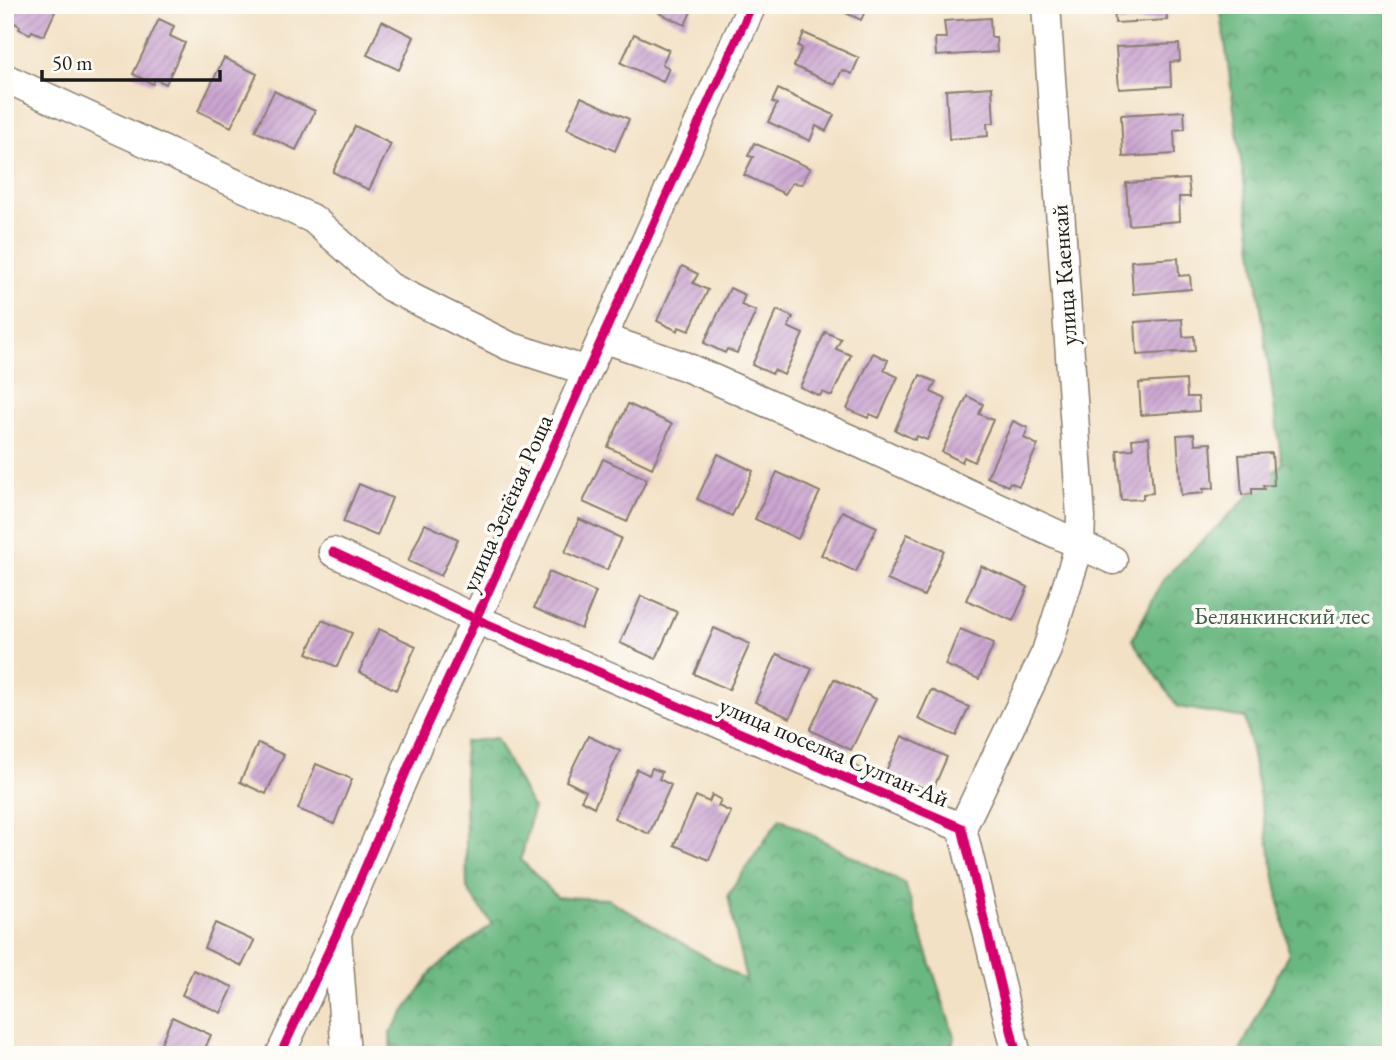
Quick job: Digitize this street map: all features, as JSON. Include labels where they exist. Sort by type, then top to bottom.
[{"type":"street","name":"улица Зелёная Роща","points":[[279,1055],[337,933],[418,744],[752,5]]},
{"type":"street","name":"улица Каенкай","points":[[962,828],[1046,652],[1080,544],[1081,517],[1046,5]]},
{"type":"street","points":[[5,78],[313,219],[390,287],[509,346],[587,371]]},
{"type":"street","points":[[603,338],[684,366],[1113,560]]},
{"type":"street","name":"улица поселка Султан-Ай","points":[[333,552],[476,619],[962,828],[1017,1055]]},
{"type":"street","points":[[337,933],[346,1055]]},
{"type":"green space","name":"Белянкинский лес","points":[[1220,5],[1391,5],[1391,1055],[1238,1055],[1289,952],[1245,718],[1178,707],[1132,640],[1164,578],[1282,464]]},
{"type":"green space","points":[[496,738],[533,809],[521,860],[557,897],[608,899],[746,981],[728,895],[780,818],[905,884],[955,1039],[945,1055],[391,1055],[390,1033],[433,970],[492,924],[467,889],[464,742]]},
{"type":"building","points":[[16,5],[58,5],[44,36],[19,29],[20,26],[9,20]]},
{"type":"building","points":[[662,5],[694,5],[685,25],[659,13]]},
{"type":"building","points":[[829,5],[868,5],[861,20]]},
{"type":"building","points":[[1114,5],[1166,5],[1167,20],[1115,23]]},
{"type":"building","points":[[990,18],[991,37],[996,37],[997,52],[936,56],[935,38],[946,38],[944,21]]},
{"type":"building","points":[[159,19],[174,26],[170,36],[185,43],[166,84],[155,79],[153,84],[133,74]]},
{"type":"building","points":[[382,21],[414,37],[399,70],[367,55]]},
{"type":"building","points":[[804,33],[859,58],[852,74],[842,70],[835,85],[794,66],[802,48],[798,46]]},
{"type":"building","points":[[634,34],[669,50],[662,64],[669,68],[663,82],[621,63]]},
{"type":"building","points":[[1179,44],[1180,61],[1170,62],[1171,86],[1119,89],[1116,47]]},
{"type":"building","points":[[224,58],[257,74],[231,127],[198,111]]},
{"type":"building","points":[[992,87],[994,123],[987,123],[988,136],[949,139],[946,90]]},
{"type":"building","points":[[778,89],[834,115],[826,131],[816,126],[810,141],[768,122],[777,104],[772,102]]},
{"type":"building","points":[[274,91],[315,111],[296,150],[255,131]]},
{"type":"building","points":[[581,97],[629,119],[615,151],[567,129]]},
{"type":"building","points":[[1184,111],[1185,129],[1174,130],[1175,154],[1123,157],[1121,115]]},
{"type":"building","points":[[355,126],[391,144],[369,190],[333,172]]},
{"type":"building","points":[[754,143],[810,168],[802,184],[792,183],[785,194],[744,175],[753,157],[748,156]]},
{"type":"building","points":[[1188,179],[1190,197],[1179,197],[1180,221],[1129,225],[1126,183]]},
{"type":"building","points":[[1178,258],[1179,276],[1190,275],[1191,289],[1133,294],[1131,261]]},
{"type":"building","points":[[682,266],[698,274],[693,283],[708,290],[689,331],[679,327],[678,331],[657,321]]},
{"type":"building","points":[[730,288],[745,295],[741,305],[756,311],[737,353],[727,349],[725,353],[704,343]]},
{"type":"building","points":[[777,310],[793,317],[788,327],[803,334],[784,375],[774,370],[772,374],[752,365]]},
{"type":"building","points":[[1182,319],[1183,337],[1194,336],[1195,351],[1137,355],[1135,322]]},
{"type":"building","points":[[825,332],[841,339],[836,349],[851,355],[832,396],[822,392],[820,396],[800,387]]},
{"type":"building","points":[[873,353],[888,360],[884,370],[898,377],[879,418],[870,414],[868,418],[847,409]]},
{"type":"building","points":[[920,375],[936,382],[931,392],[946,399],[927,440],[917,436],[915,440],[895,430]]},
{"type":"building","points":[[1186,380],[1187,397],[1198,397],[1199,411],[1141,415],[1139,383]]},
{"type":"building","points":[[967,396],[983,404],[979,414],[993,420],[974,462],[964,457],[962,462],[942,452]]},
{"type":"building","points":[[628,404],[672,424],[652,468],[608,447]]},
{"type":"building","points":[[1013,421],[1028,428],[1024,438],[1038,445],[1019,486],[1010,482],[1008,486],[987,477]]},
{"type":"building","points":[[1194,434],[1195,444],[1211,443],[1214,488],[1203,489],[1204,493],[1181,495],[1177,435]]},
{"type":"building","points":[[1149,437],[1153,493],[1143,494],[1143,499],[1121,500],[1117,450],[1133,449],[1132,439]]},
{"type":"building","points":[[1272,453],[1274,485],[1263,486],[1264,489],[1252,489],[1252,494],[1242,495],[1239,455]]},
{"type":"building","points":[[718,454],[753,471],[732,516],[697,499]]},
{"type":"building","points":[[603,459],[647,479],[627,522],[583,502]]},
{"type":"building","points":[[777,472],[820,492],[798,539],[755,519]]},
{"type":"building","points":[[359,484],[392,498],[377,536],[343,522]]},
{"type":"building","points":[[842,511],[877,527],[856,572],[821,555]]},
{"type":"building","points":[[579,519],[621,538],[607,570],[565,552]]},
{"type":"building","points":[[425,524],[458,539],[441,576],[408,561]]},
{"type":"building","points":[[907,534],[944,550],[924,596],[887,580]]},
{"type":"building","points":[[981,566],[1028,587],[1013,621],[966,600]]},
{"type":"building","points":[[549,572],[596,592],[581,629],[534,608]]},
{"type":"building","points":[[641,596],[677,612],[656,659],[620,643]]},
{"type":"building","points":[[322,620],[352,633],[337,667],[307,653]]},
{"type":"building","points":[[714,628],[750,644],[729,690],[694,674]]},
{"type":"building","points":[[379,629],[416,646],[396,690],[359,672]]},
{"type":"building","points":[[960,629],[994,643],[979,679],[945,665]]},
{"type":"building","points":[[777,654],[812,669],[790,718],[755,702]]},
{"type":"building","points":[[834,679],[876,699],[851,750],[810,730]]},
{"type":"building","points":[[931,690],[969,707],[956,736],[918,719]]},
{"type":"building","points":[[588,736],[620,751],[594,807],[581,800],[586,791],[566,781]]},
{"type":"building","points":[[902,736],[947,757],[932,792],[886,771]]},
{"type":"building","points":[[258,743],[284,755],[266,794],[240,782]]},
{"type":"building","points":[[316,764],[352,779],[334,824],[298,809]]},
{"type":"building","points":[[652,768],[662,772],[659,779],[671,785],[649,834],[614,818],[637,769],[649,775]]},
{"type":"building","points":[[712,795],[721,800],[718,806],[731,812],[709,860],[674,845],[696,796],[709,802]]},
{"type":"building","points":[[215,923],[254,941],[242,966],[204,948]]},
{"type":"building","points":[[193,970],[233,987],[221,1013],[182,995]]},
{"type":"building","points":[[172,1017],[211,1035],[202,1055],[188,1055],[161,1043]]},
{"type":"cycle path","points":[[280,1055],[752,5]]},
{"type":"cycle path","points":[[333,552],[476,619],[962,828],[1017,1055]]}]
